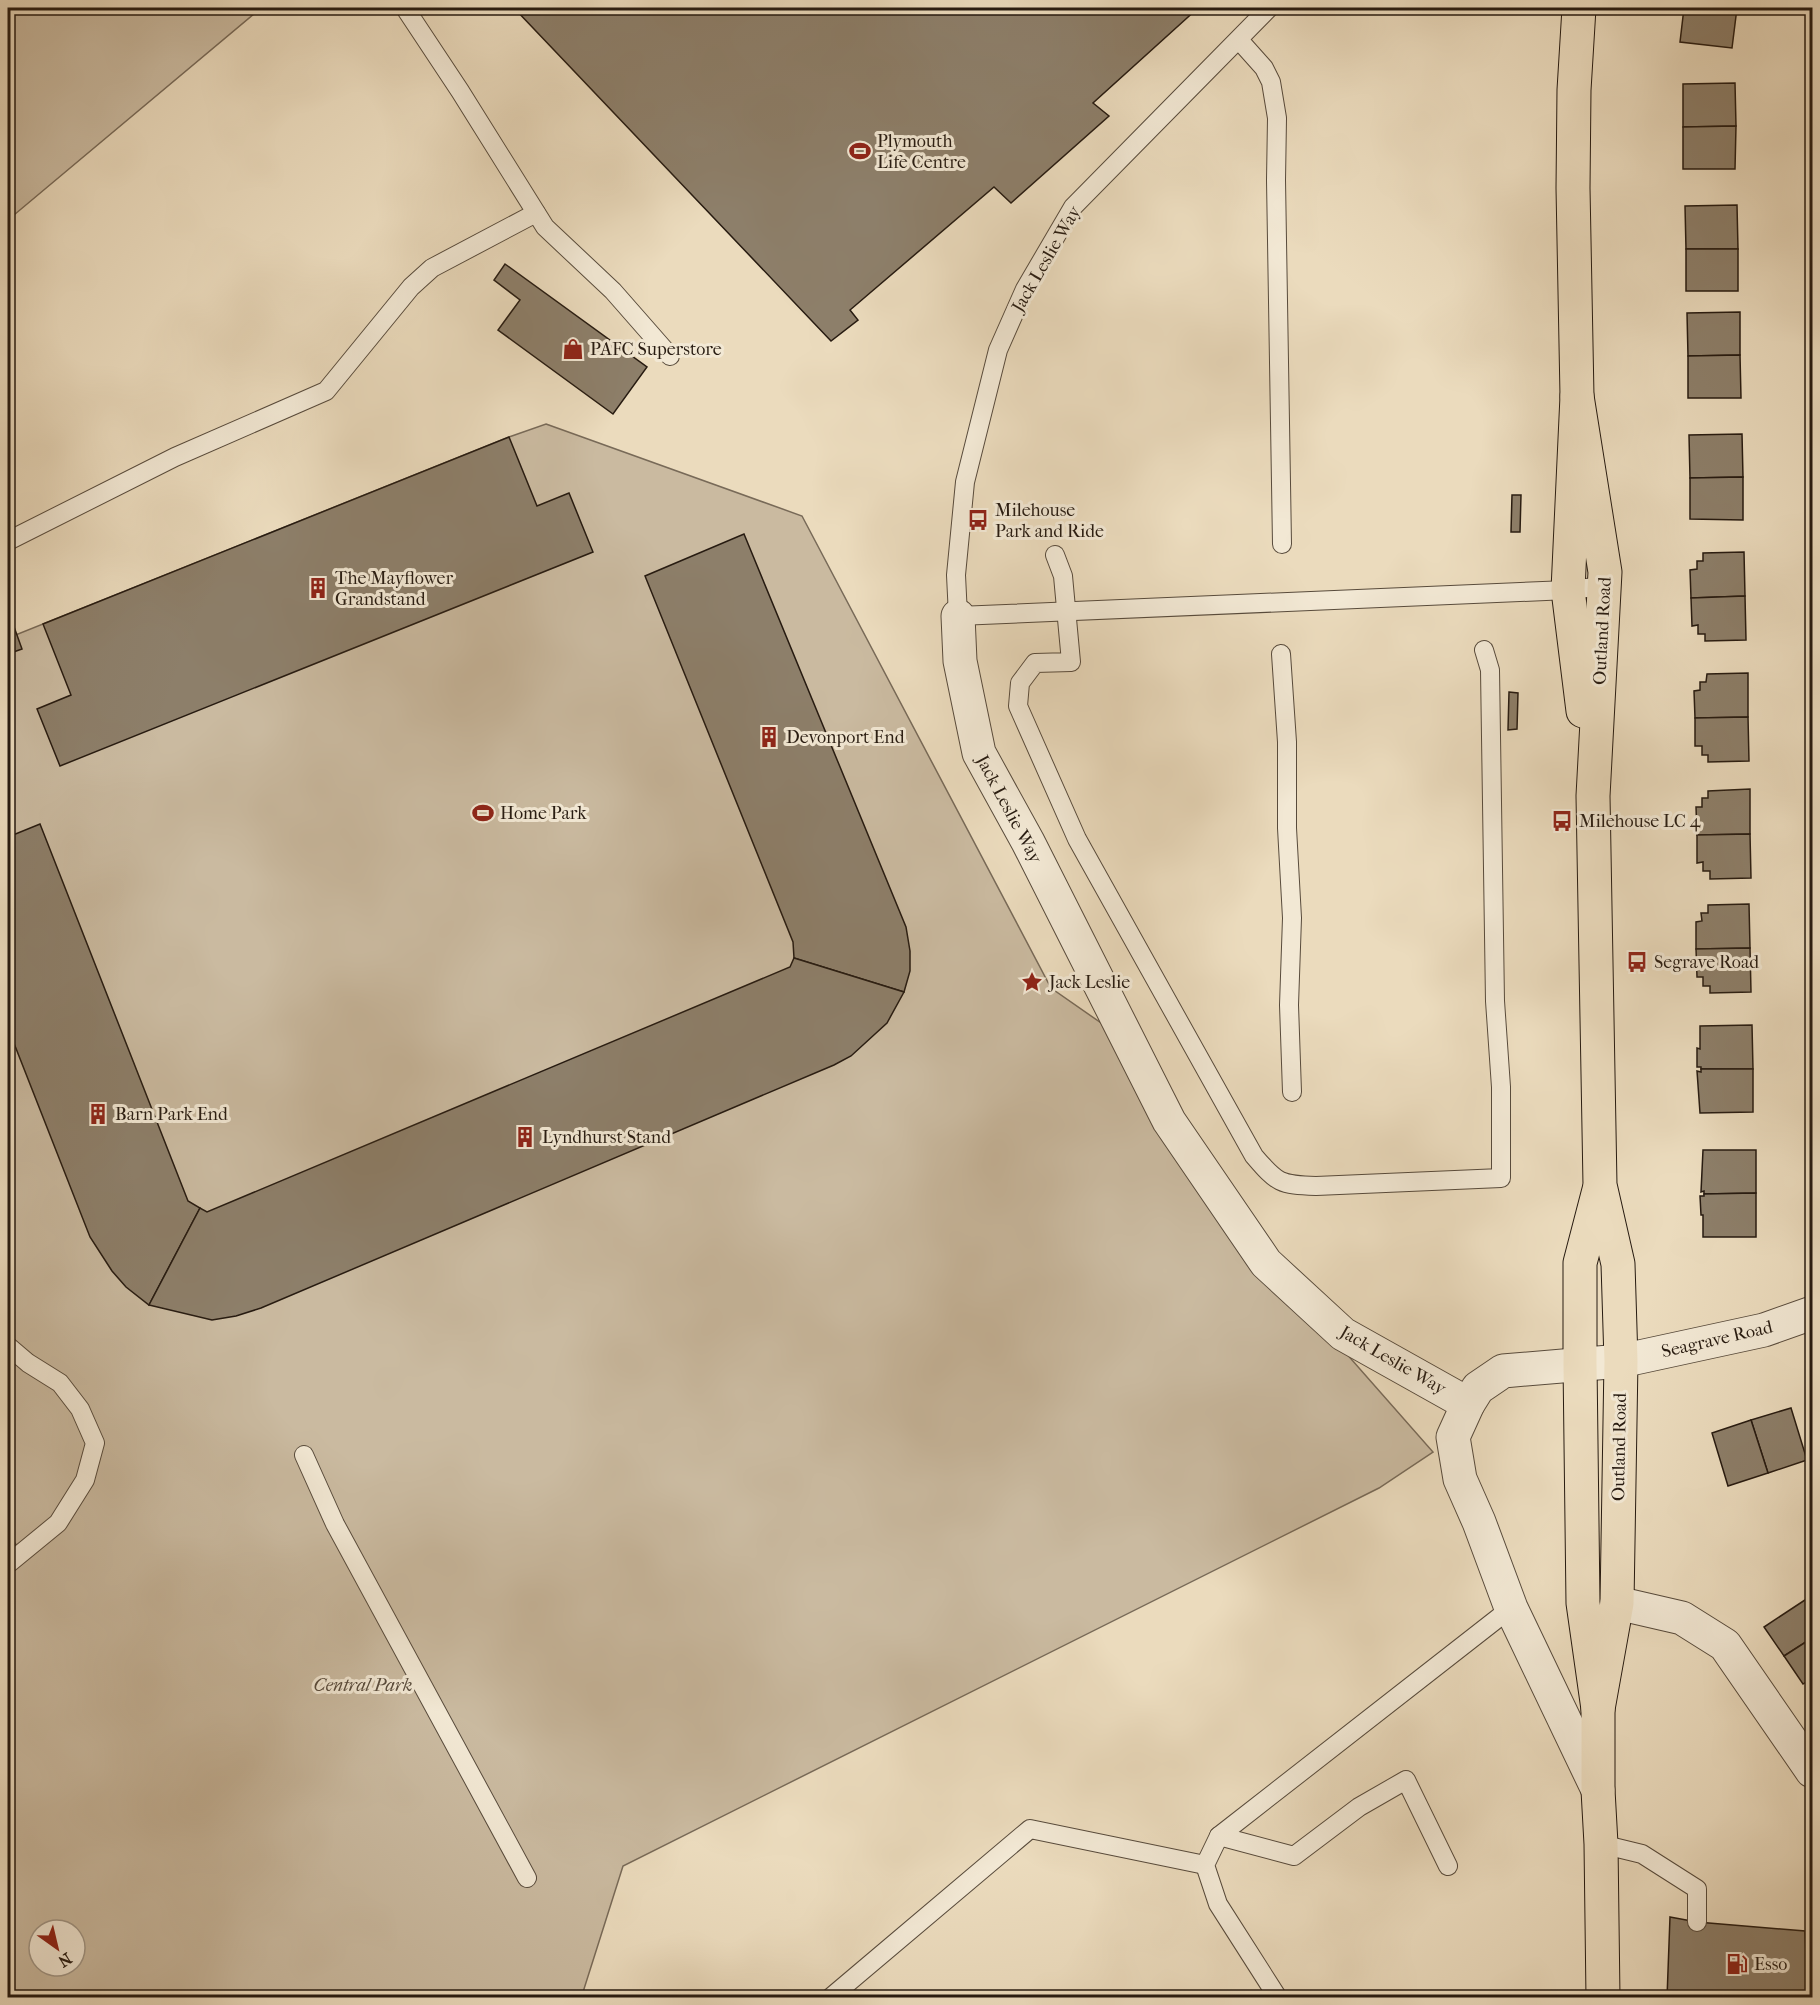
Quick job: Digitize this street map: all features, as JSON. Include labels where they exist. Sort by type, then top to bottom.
[{"type":"main road","name":"Outland Road","points":[[1564,8],[1574,90]]},
{"type":"main road","name":"Outland Road","points":[[1579,8],[1574,90],[1573,188],[1576,396],[1568,590],[1593,796]]},
{"type":"main road","name":"Outland Road","points":[[1576,396],[1605,572],[1593,796],[1600,1185],[1618,1264],[1620,1361],[1617,1603],[1598,1709]]},
{"type":"main road","name":"Outland Road","points":[[1600,1185],[1580,1263],[1580,1364],[1583,1603],[1598,1709],[1603,1998]]},
{"type":"street","name":"Jack Leslie Way","points":[[958,616],[960,661],[978,753],[1028,842],[1169,1121],[1266,1263],[1343,1334],[1468,1404]]},
{"type":"street","name":"Seagrave Road","points":[[1598,1790],[1511,1608],[1479,1522],[1460,1479],[1453,1437],[1478,1388],[1503,1371],[1620,1361],[1764,1330],[1812,1313]]},
{"type":"street","points":[[1617,1603],[1682,1618],[1725,1645],[1812,1771]]},
{"type":"lane","points":[[405,8],[545,227],[613,291],[670,356]]},
{"type":"lane","name":"Jack Leslie Way","points":[[958,616],[956,575],[965,482],[998,350],[1024,289],[1073,207],[1269,8]]},
{"type":"lane","points":[[1239,40],[1264,68],[1271,82],[1277,118],[1282,544]]},
{"type":"lane","points":[[8,541],[175,457],[326,391],[411,287],[432,268],[536,213]]},
{"type":"lane","points":[[1055,555],[1064,576],[1071,662],[1035,663],[1020,683],[1018,706],[1077,839],[1254,1156],[1272,1177],[1288,1185],[1501,1178],[1501,1087],[1496,1001],[1490,670],[1484,650]]},
{"type":"lane","points":[[958,616],[1568,590],[1605,586]]},
{"type":"lane","points":[[1281,654],[1287,742],[1287,828],[1292,918],[1289,1005],[1292,1092]]},
{"type":"lane","points":[[8,1346],[28,1363],[60,1383],[80,1409],[95,1443],[85,1480],[58,1523],[8,1564]]},
{"type":"lane","points":[[304,1455],[335,1524],[528,1878]]},
{"type":"lane","points":[[1278,1998],[1218,1904],[1205,1865],[1219,1836],[1511,1608]]},
{"type":"lane","points":[[1219,1836],[1294,1856],[1359,1807],[1406,1780],[1448,1866]]},
{"type":"lane","points":[[830,1998],[1030,1829],[1205,1865]]},
{"type":"lane","points":[[1601,1844],[1642,1854],[1697,1889],[1697,1922]]},
{"type":"green space","points":[[8,8],[261,8],[8,220]]},
{"type":"green space","name":"Central Park","points":[[546,424],[802,516],[1051,988],[1104,1025],[1183,1168],[1433,1452],[1379,1488],[623,1866],[583,1992],[587,1997],[8,1998],[8,638]]},
{"type":"building","name":"Plymouth Life Centre","points":[[514,8],[1198,8],[1093,103],[1109,116],[1011,203],[994,187],[850,310],[858,320],[831,341]]},
{"type":"building","points":[[1684,8],[1737,8],[1732,48],[1680,42]]},
{"type":"building","points":[[1735,83],[1736,126],[1683,127],[1683,84]]},
{"type":"building","points":[[1736,126],[1735,169],[1683,169],[1683,127]]},
{"type":"building","points":[[1737,205],[1738,249],[1686,249],[1685,206]]},
{"type":"building","points":[[1686,249],[1738,249],[1738,291],[1686,291]]},
{"type":"building","name":"PAFC Superstore","points":[[505,264],[647,367],[613,414],[498,330],[520,300],[494,280]]},
{"type":"building","points":[[1740,312],[1740,355],[1688,356],[1687,313]]},
{"type":"building","points":[[1740,355],[1741,398],[1688,398],[1688,356]]},
{"type":"building","points":[[1742,434],[1743,477],[1690,478],[1689,435]]},
{"type":"building","name":"The Mayflower Grandstand","points":[[509,437],[537,506],[569,493],[593,552],[60,766],[37,709],[71,695],[43,624]]},
{"type":"building","points":[[1743,477],[1743,520],[1690,519],[1690,478]]},
{"type":"building","points":[[1512,495],[1521,495],[1520,532],[1511,532]]},
{"type":"building","name":"Devonport End","points":[[744,534],[906,927],[910,951],[910,971],[904,992],[794,958],[793,942],[645,576]]},
{"type":"building","points":[[1744,552],[1745,596],[1691,598],[1690,570],[1697,569],[1697,561],[1703,561],[1703,553]]},
{"type":"building","points":[[1745,596],[1746,640],[1705,641],[1705,634],[1698,634],[1698,625],[1692,626],[1691,598]]},
{"type":"building","points":[[8,610],[22,649],[8,654]]},
{"type":"building","points":[[1748,673],[1748,717],[1695,718],[1694,691],[1700,690],[1700,682],[1706,682],[1707,674]]},
{"type":"building","points":[[1509,692],[1518,693],[1517,729],[1508,730]]},
{"type":"building","points":[[1748,717],[1749,761],[1708,762],[1708,755],[1702,755],[1702,746],[1695,746],[1695,718]]},
{"type":"building","points":[[1750,789],[1750,834],[1697,835],[1696,807],[1702,807],[1702,798],[1708,798],[1708,791]]},
{"type":"building","name":"Barn Park End","points":[[40,824],[188,1201],[200,1208],[149,1305],[126,1287],[112,1271],[90,1237],[8,1028],[8,837]]},
{"type":"building","points":[[1750,834],[1751,878],[1710,879],[1710,871],[1703,871],[1703,862],[1697,863],[1697,835]]},
{"type":"building","points":[[1749,904],[1750,948],[1696,949],[1696,922],[1702,921],[1701,913],[1708,913],[1708,905]]},
{"type":"building","points":[[1750,948],[1751,992],[1710,993],[1710,986],[1703,986],[1703,977],[1697,977],[1696,949]]},
{"type":"building","name":"Lyndhurst Stand","points":[[794,958],[904,992],[887,1023],[851,1056],[834,1065],[261,1308],[236,1316],[212,1320],[149,1305],[200,1208],[207,1212],[790,967]]},
{"type":"building","points":[[1752,1025],[1753,1069],[1701,1069],[1697,1067],[1700,1026]]},
{"type":"building","points":[[1701,1069],[1753,1069],[1753,1112],[1700,1113],[1697,1071],[1701,1072]]},
{"type":"building","points":[[1703,1150],[1756,1150],[1756,1193],[1704,1194],[1704,1191],[1701,1192]]},
{"type":"building","points":[[1756,1193],[1756,1237],[1703,1237],[1700,1196]]},
{"type":"building","points":[[1791,1408],[1807,1460],[1768,1473],[1751,1420]]},
{"type":"building","points":[[1751,1420],[1768,1473],[1728,1486],[1712,1433]]},
{"type":"building","points":[[1811,1596],[1812,1638],[1784,1656],[1764,1627]]},
{"type":"building","points":[[1812,1638],[1812,1678],[1803,1684],[1784,1656]]},
{"type":"building","name":"Esso","points":[[1670,1917],[1697,1922],[1805,1931],[1808,1998],[1667,1998]]},
{"type":"waterway","points":[[8,1548],[12,1546]]},
{"type":"place","name":"Plymouth Life Centre","points":[[860,151]]},
{"type":"place","name":"PAFC Superstore","points":[[573,349]]},
{"type":"place","name":"Milehouse Park and Ride","points":[[978,520]]},
{"type":"place","name":"The Mayflower Grandstand","points":[[318,588]]},
{"type":"place","name":"Devonport End","points":[[769,737]]},
{"type":"place","name":"Home Park","points":[[483,813]]},
{"type":"place","name":"Milehouse LC 4","points":[[1562,821]]},
{"type":"place","name":"Segrave Road","points":[[1637,962]]},
{"type":"place","name":"Jack Leslie","points":[[1032,982]]},
{"type":"place","name":"Barn Park End","points":[[98,1114]]},
{"type":"place","name":"Lyndhurst Stand","points":[[525,1137]]},
{"type":"place","name":"Esso","points":[[1737,1964]]}]
